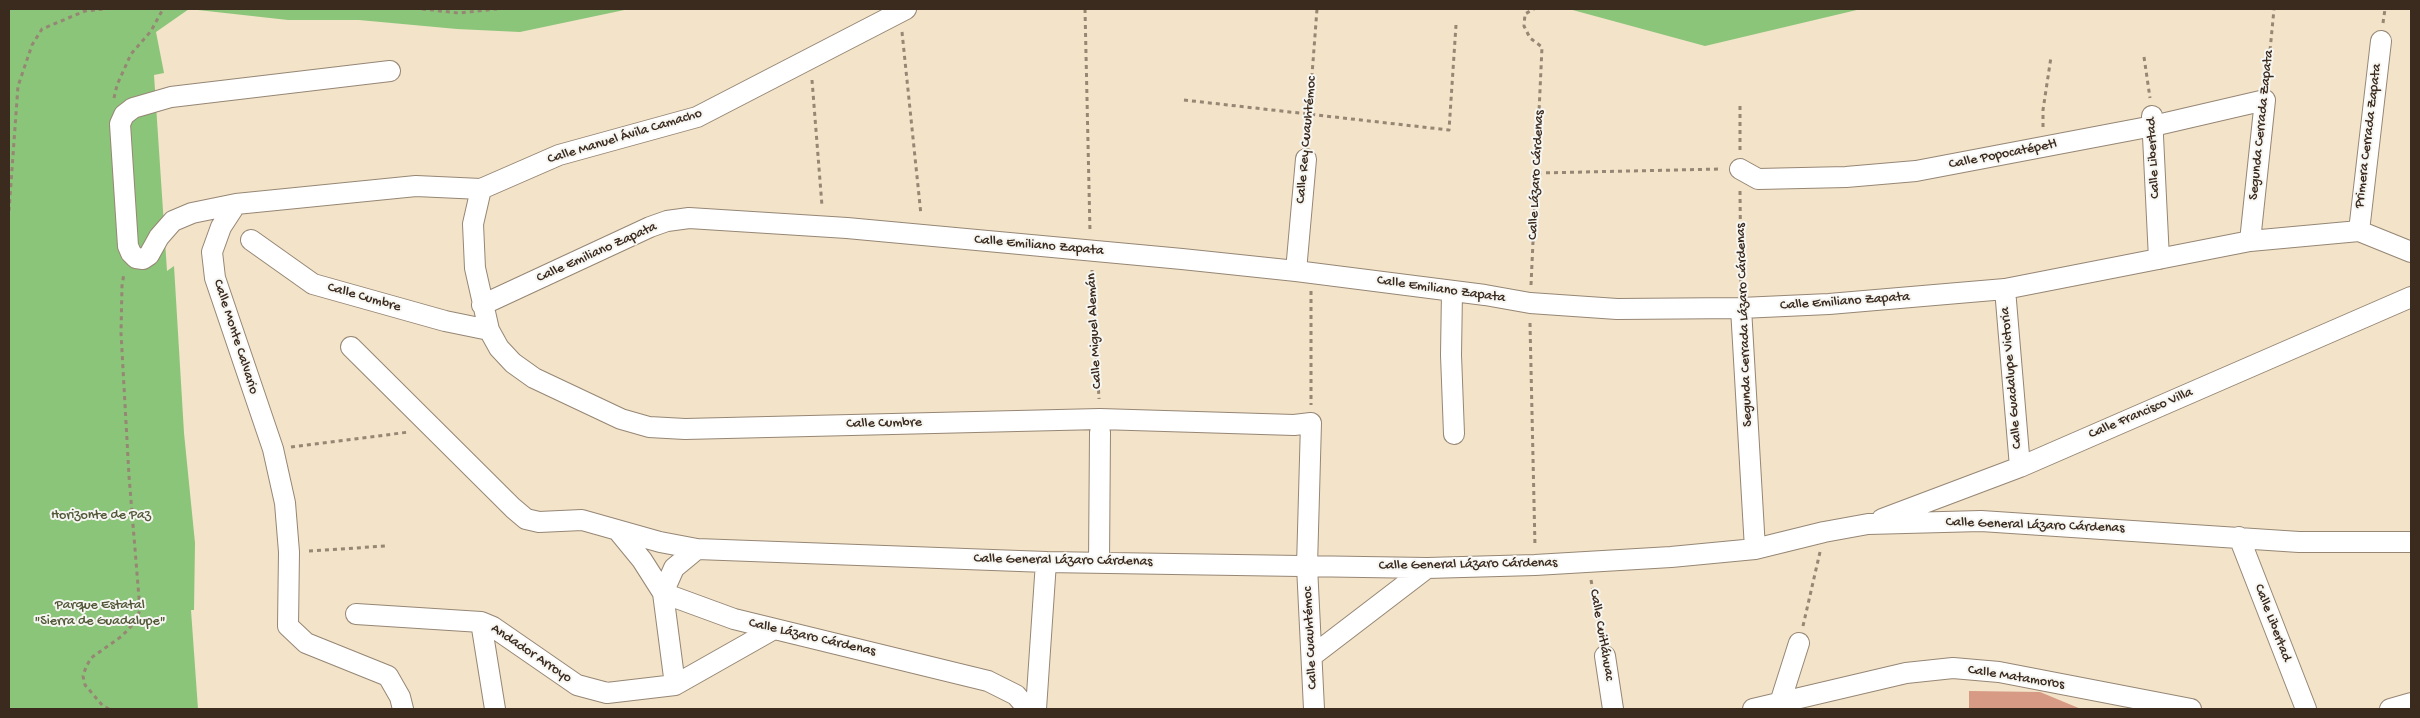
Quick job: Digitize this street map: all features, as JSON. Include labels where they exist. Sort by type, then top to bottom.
[{"type":"street","name":"Calle Manuel Ávila Camacho","points":[[236,204],[416,186],[481,189],[559,155],[697,117],[810,60],[903,10]]},
{"type":"street","name":"Primera Cerrada Zapata","points":[[2359,231],[2381,41]]},
{"type":"street","points":[[236,204],[192,213],[173,221],[158,237],[149,255],[143,259],[136,258],[128,246],[120,124],[124,115],[133,108],[171,97],[390,72]]},
{"type":"street","name":"Calle Popocatépetl","points":[[1740,169],[1758,179],[1846,177],[1916,171],[2043,148],[2153,121],[2265,100]]},
{"type":"street","name":"Segunda Cerrada Zapata","points":[[2250,241],[2265,100]]},
{"type":"street","name":"Calle Libertad","points":[[2153,121],[2159,260]]},
{"type":"street","name":"Calle Rey Cuauhtémoc","points":[[1303,272],[1306,159]]},
{"type":"street","name":"Calle Cumbre","points":[[481,189],[473,224],[475,268],[489,330],[499,348],[513,363],[534,378],[621,418],[649,427],[685,429],[1294,425],[1311,423]]},
{"type":"street","name":"Calle Monte Calvario","points":[[236,204],[221,227],[212,252],[215,278],[273,449],[285,503],[289,552],[288,626],[306,644],[388,676],[400,697],[403,709]]},
{"type":"street","name":"Calle Emiliano Zapata","points":[[482,305],[667,221],[689,218],[923,235],[1090,251],[1303,272],[1530,303],[1616,309],[1741,308],[1829,304],[2004,289],[2250,241],[2359,231],[2411,252]]},
{"type":"street","name":"Calle Cumbre","points":[[251,240],[313,284],[445,321],[489,330]]},
{"type":"street","name":"Calle Guadalupe Victoria","points":[[2004,289],[2020,466]]},
{"type":"street","points":[[1452,291],[1451,356],[1454,434]]},
{"type":"street","name":"Calle Francisco Villa","points":[[1868,524],[2020,466],[2411,297]]},
{"type":"street","name":"Segunda Cerrada Lázaro Cárdenas","points":[[1741,308],[1755,548]]},
{"type":"street","points":[[351,347],[435,429]]},
{"type":"street","points":[[1307,566],[1311,423]]},
{"type":"street","points":[[1099,563],[1100,425]]},
{"type":"street","name":"Calle General Lázaro Cárdenas","points":[[435,429],[526,519],[539,522],[582,520],[619,532],[697,549],[1046,562],[1427,568],[1587,562],[1755,548],[1868,524],[1981,521],[2299,542],[2411,542]]},
{"type":"street","points":[[619,532],[642,560],[664,593],[675,685],[774,629]]},
{"type":"street","name":"Calle Libertad","points":[[2239,537],[2306,709]]},
{"type":"street","points":[[664,593],[674,568],[697,549]]},
{"type":"street","points":[[1036,709],[1046,562]]},
{"type":"street","name":"Calle Cuauhtémoc","points":[[1307,566],[1314,709]]},
{"type":"street","points":[[1312,656],[1427,568]]},
{"type":"street","name":"Calle Lázaro Cárdenas","points":[[664,593],[715,613],[774,629],[980,678],[1016,695],[1028,709]]},
{"type":"street","name":"Andador Arroyo","points":[[356,614],[481,622],[493,627],[577,685],[608,701],[675,685]]},
{"type":"street","points":[[481,622],[495,709]]},
{"type":"street","points":[[1779,705],[1799,643]]},
{"type":"street","name":"Calle Cuitláhuac","points":[[1605,656],[1613,709]]},
{"type":"street","name":"Calle Matamoros","points":[[1753,709],[1779,705],[1906,673],[1953,668],[1999,672],[2191,709]]},
{"type":"street","points":[[2390,709],[2411,703]]},
{"type":"path","points":[[9,210],[18,86],[32,45],[42,29],[50,25],[85,11],[104,9]]},
{"type":"path","points":[[120,124],[113,104],[117,85],[131,54],[160,17],[163,9]]},
{"type":"path","points":[[422,9],[459,13],[497,9]]},
{"type":"path","name":"Calle Miguel Alemán","points":[[1085,9],[1090,251],[1100,425]]},
{"type":"path","name":"Calle Rey Cuauhtémoc","points":[[1306,159],[1317,9]]},
{"type":"path","name":"Calle Lázaro Cárdenas","points":[[1534,9],[1526,14],[1524,26],[1530,38],[1542,47],[1538,173],[1530,303],[1535,565]]},
{"type":"path","name":"Segunda Cerrada Zapata","points":[[2265,100],[2274,9]]},
{"type":"path","points":[[903,10],[923,235]]},
{"type":"path","points":[[1184,100],[1450,130],[1456,25]]},
{"type":"path","points":[[2043,148],[2043,110],[2051,57]]},
{"type":"path","name":"Calle Libertad","points":[[2144,58],[2153,121]]},
{"type":"path","points":[[810,60],[824,227]]},
{"type":"path","name":"Segunda Cerrada Lázaro Cárdenas","points":[[1740,102],[1741,308]]},
{"type":"path","points":[[1538,173],[1740,169]]},
{"type":"path","points":[[109,709],[90,693],[85,685],[83,676],[90,658],[122,636],[135,622],[140,610],[129,476],[121,333],[122,286],[126,262],[131,253]]},
{"type":"path","points":[[1303,272],[1311,423]]},
{"type":"path","points":[[273,449],[435,429]]},
{"type":"path","points":[[1799,643],[1824,532]]},
{"type":"path","points":[[289,552],[386,546]]},
{"type":"path","name":"Calle Cuitláhuac","points":[[1587,562],[1605,656]]},
{"type":"green space","name":"Parque Estatal \"Sierra de Guadalupe\"","points":[[9,9],[189,9],[156,32],[164,73],[154,75],[167,271],[174,266],[184,433],[195,543],[194,610],[191,610],[198,709],[9,709]]},
{"type":"green space","points":[[189,9],[629,9],[520,32],[457,29],[359,20],[288,20]]},
{"type":"green space","points":[[1569,9],[1861,9],[1705,46]]},
{"type":"building","points":[[1969,691],[2040,692],[2081,709],[1969,709]]},
{"type":"park label","name":"Horizonte de Paz","points":[[101,516]]}]
